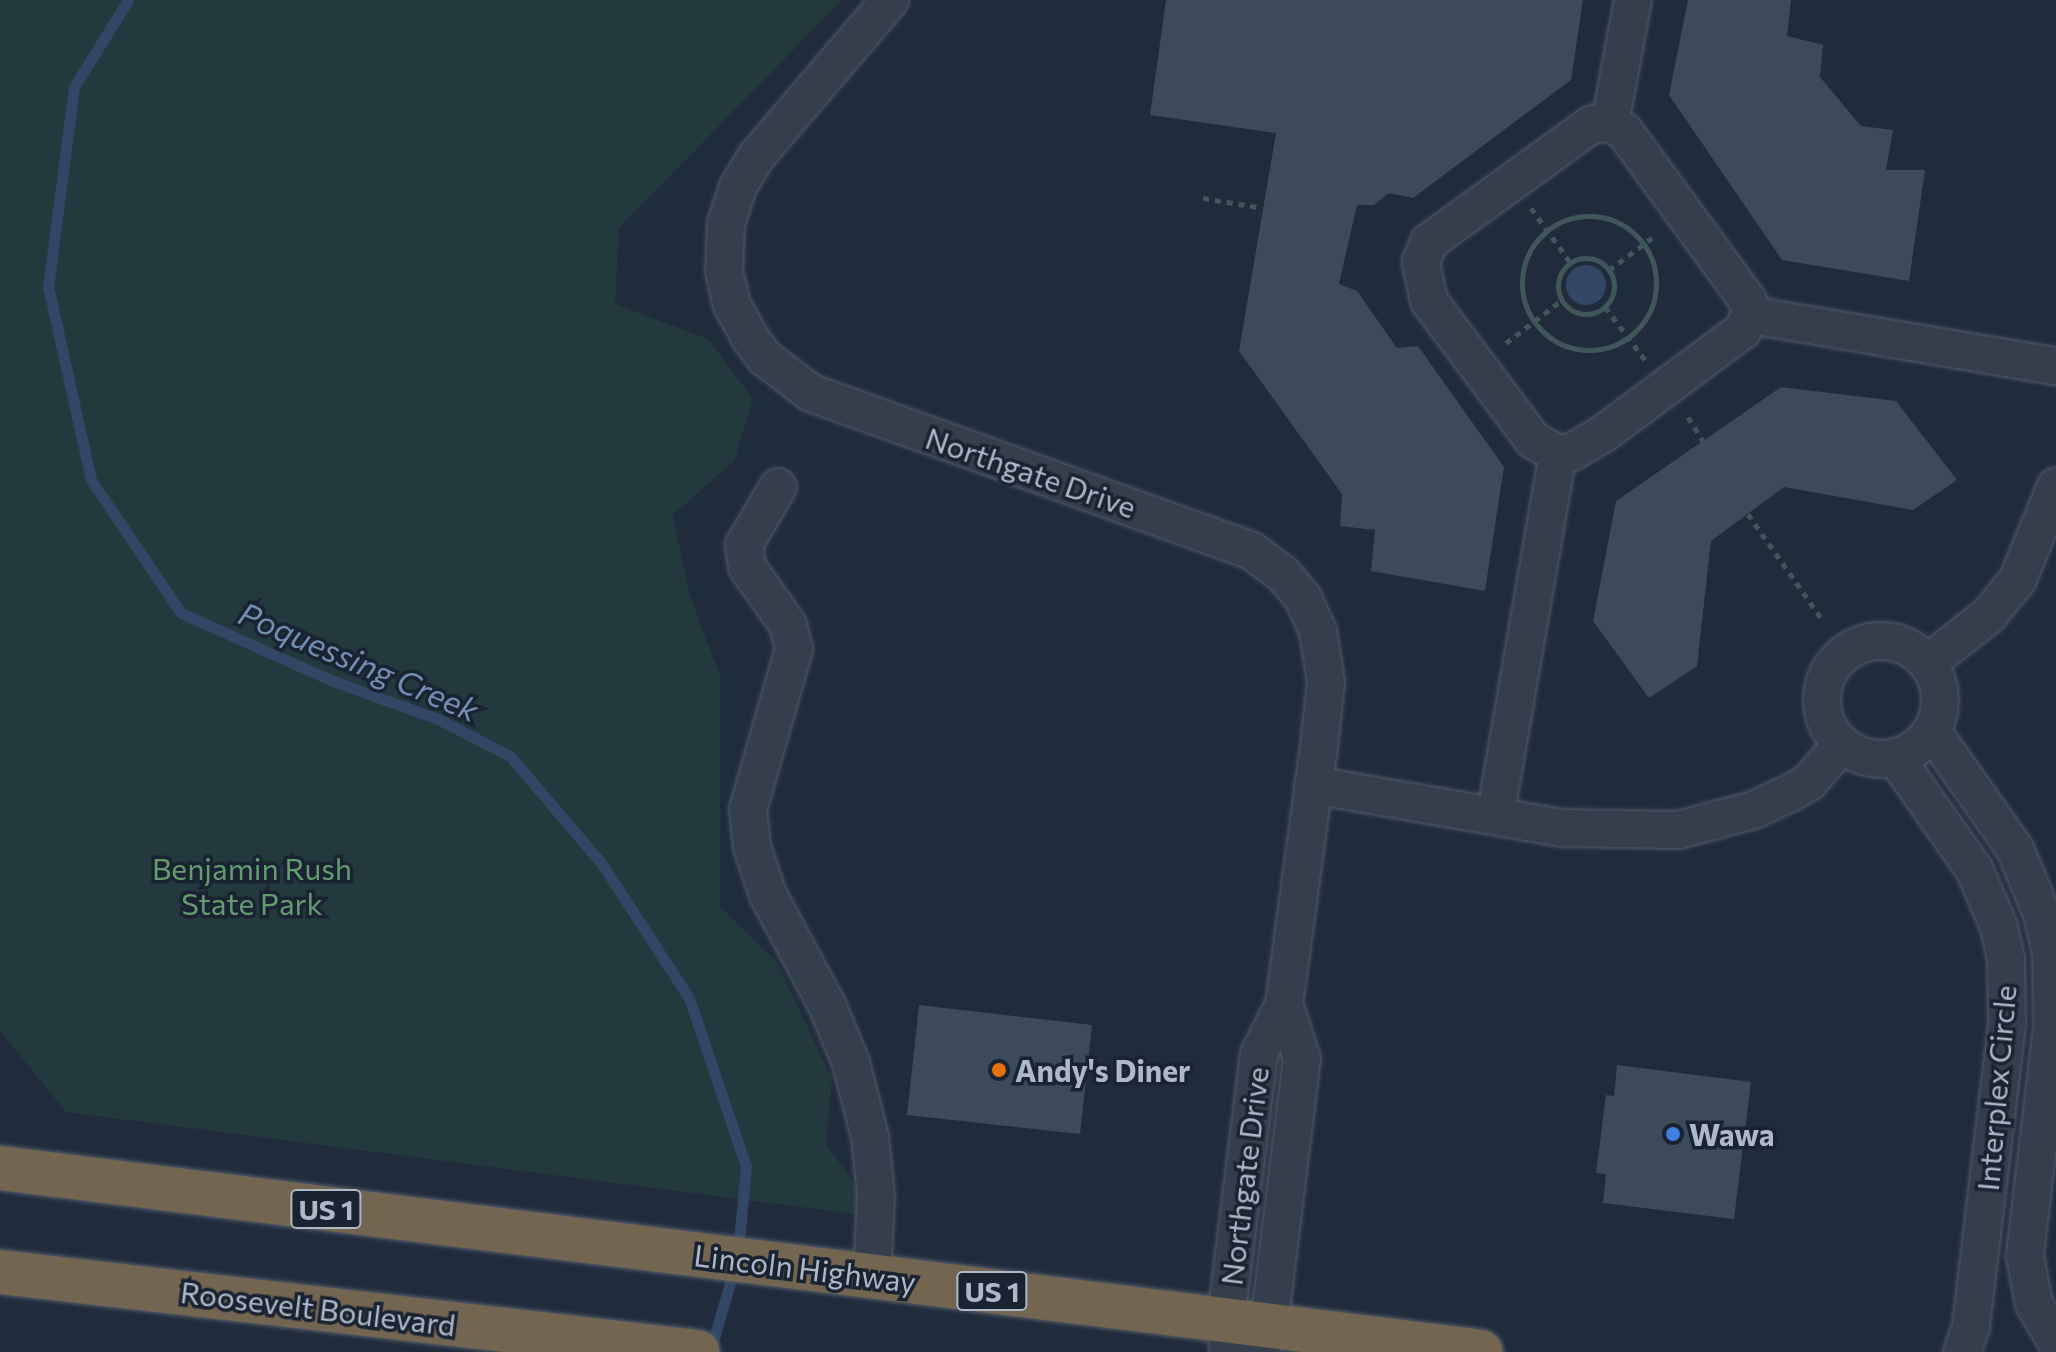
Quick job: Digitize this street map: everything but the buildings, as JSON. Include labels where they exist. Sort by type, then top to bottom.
[{"type":"highway","name":"Lincoln Highway","points":[[0,1168],[872,1276],[1227,1336],[1481,1352]]},
{"type":"highway","name":"Roosevelt Boulevard","points":[[0,1272],[697,1352]]},
{"type":"lane","name":"Northgate Drive","points":[[890,0],[756,157],[738,187],[726,224],[724,271],[732,305],[765,358],[811,393],[1219,538],[1283,574],[1303,598],[1324,653],[1326,682],[1284,1004],[1259,1054],[1227,1336]]},
{"type":"lane","points":[[1610,123],[1633,0]]},
{"type":"lane","points":[[1610,123],[1624,131],[1748,301],[1750,315],[1743,330],[1603,434],[1572,452],[1558,454],[1533,440],[1429,301],[1421,262],[1429,242],[1512,182],[1592,124],[1610,123]]},
{"type":"lane","points":[[1750,315],[2056,366]]},
{"type":"lane","points":[[1496,812],[1558,454]]},
{"type":"lane","points":[[1928,663],[1989,615],[2018,579],[2056,486]]},
{"type":"lane","points":[[778,487],[744,545],[747,567],[788,625],[794,649],[748,809],[752,847],[768,895],[827,1005],[851,1063],[874,1181],[872,1276]]},
{"type":"lane","points":[[1883,640],[1903,644],[1928,663],[1940,691],[1932,731],[1916,748],[1895,757],[1860,755],[1842,744],[1822,708],[1831,668],[1844,653],[1883,640]]},
{"type":"lane","name":"Interplex Circle","points":[[1932,731],[2015,849],[2042,914],[2051,952],[2052,1028],[2025,1256],[2034,1304],[2056,1341]]},
{"type":"lane","points":[[1313,785],[1496,812],[1563,828],[1642,832],[1703,827],[1792,792],[1809,782],[1842,744]]},
{"type":"lane","name":"Interplex Circle","points":[[1895,757],[1975,871],[1999,927],[2006,959],[2004,1057],[1971,1327],[1962,1352]]},
{"type":"lane","name":"Northgate Drive","points":[[1265,1339],[1302,1059],[1284,1004]]},
{"type":"path","points":[[1512,182],[1570,262]]},
{"type":"path","points":[[1203,198],[1257,207]]},
{"type":"path","points":[[1609,270],[1684,214]]},
{"type":"path","points":[[1566,219],[1609,219],[1644,244],[1656,284],[1643,324],[1628,338],[1609,347],[1578,349],[1549,337],[1534,322],[1522,284],[1525,263],[1547,230],[1566,219]]},
{"type":"path","points":[[1587,257],[1609,270],[1613,293],[1605,307],[1577,312],[1562,300],[1559,276],[1570,262],[1587,257]]},
{"type":"path","points":[[1476,365],[1562,300]]},
{"type":"path","points":[[1605,307],[1666,387]]},
{"type":"path","points":[[1688,417],[1703,441]]},
{"type":"path","points":[[1748,514],[1824,622]]},
{"type":"green space","name":"Benjamin Rush State Park","points":[[0,0],[842,0],[619,228],[615,304],[708,339],[753,399],[734,461],[673,515],[689,593],[720,676],[720,907],[777,962],[832,1079],[826,1144],[878,1217],[66,1112],[0,1031]]},
{"type":"water","points":[[1586,265],[1600,271],[1606,285],[1600,299],[1586,305],[1572,299],[1566,285],[1572,271]]},
{"type":"waterway","name":"Poquessing Creek","points":[[128,0],[74,87],[48,286],[91,480],[181,613],[333,681],[438,719],[510,756],[602,864],[689,998],[746,1166],[738,1253]]},
{"type":"waterway","name":"Poquessing Creek","points":[[710,1352],[734,1269]]},
{"type":"place","name":"Andy's Diner","points":[[999,1070]]},
{"type":"place","name":"Wawa","points":[[1673,1134]]}]
